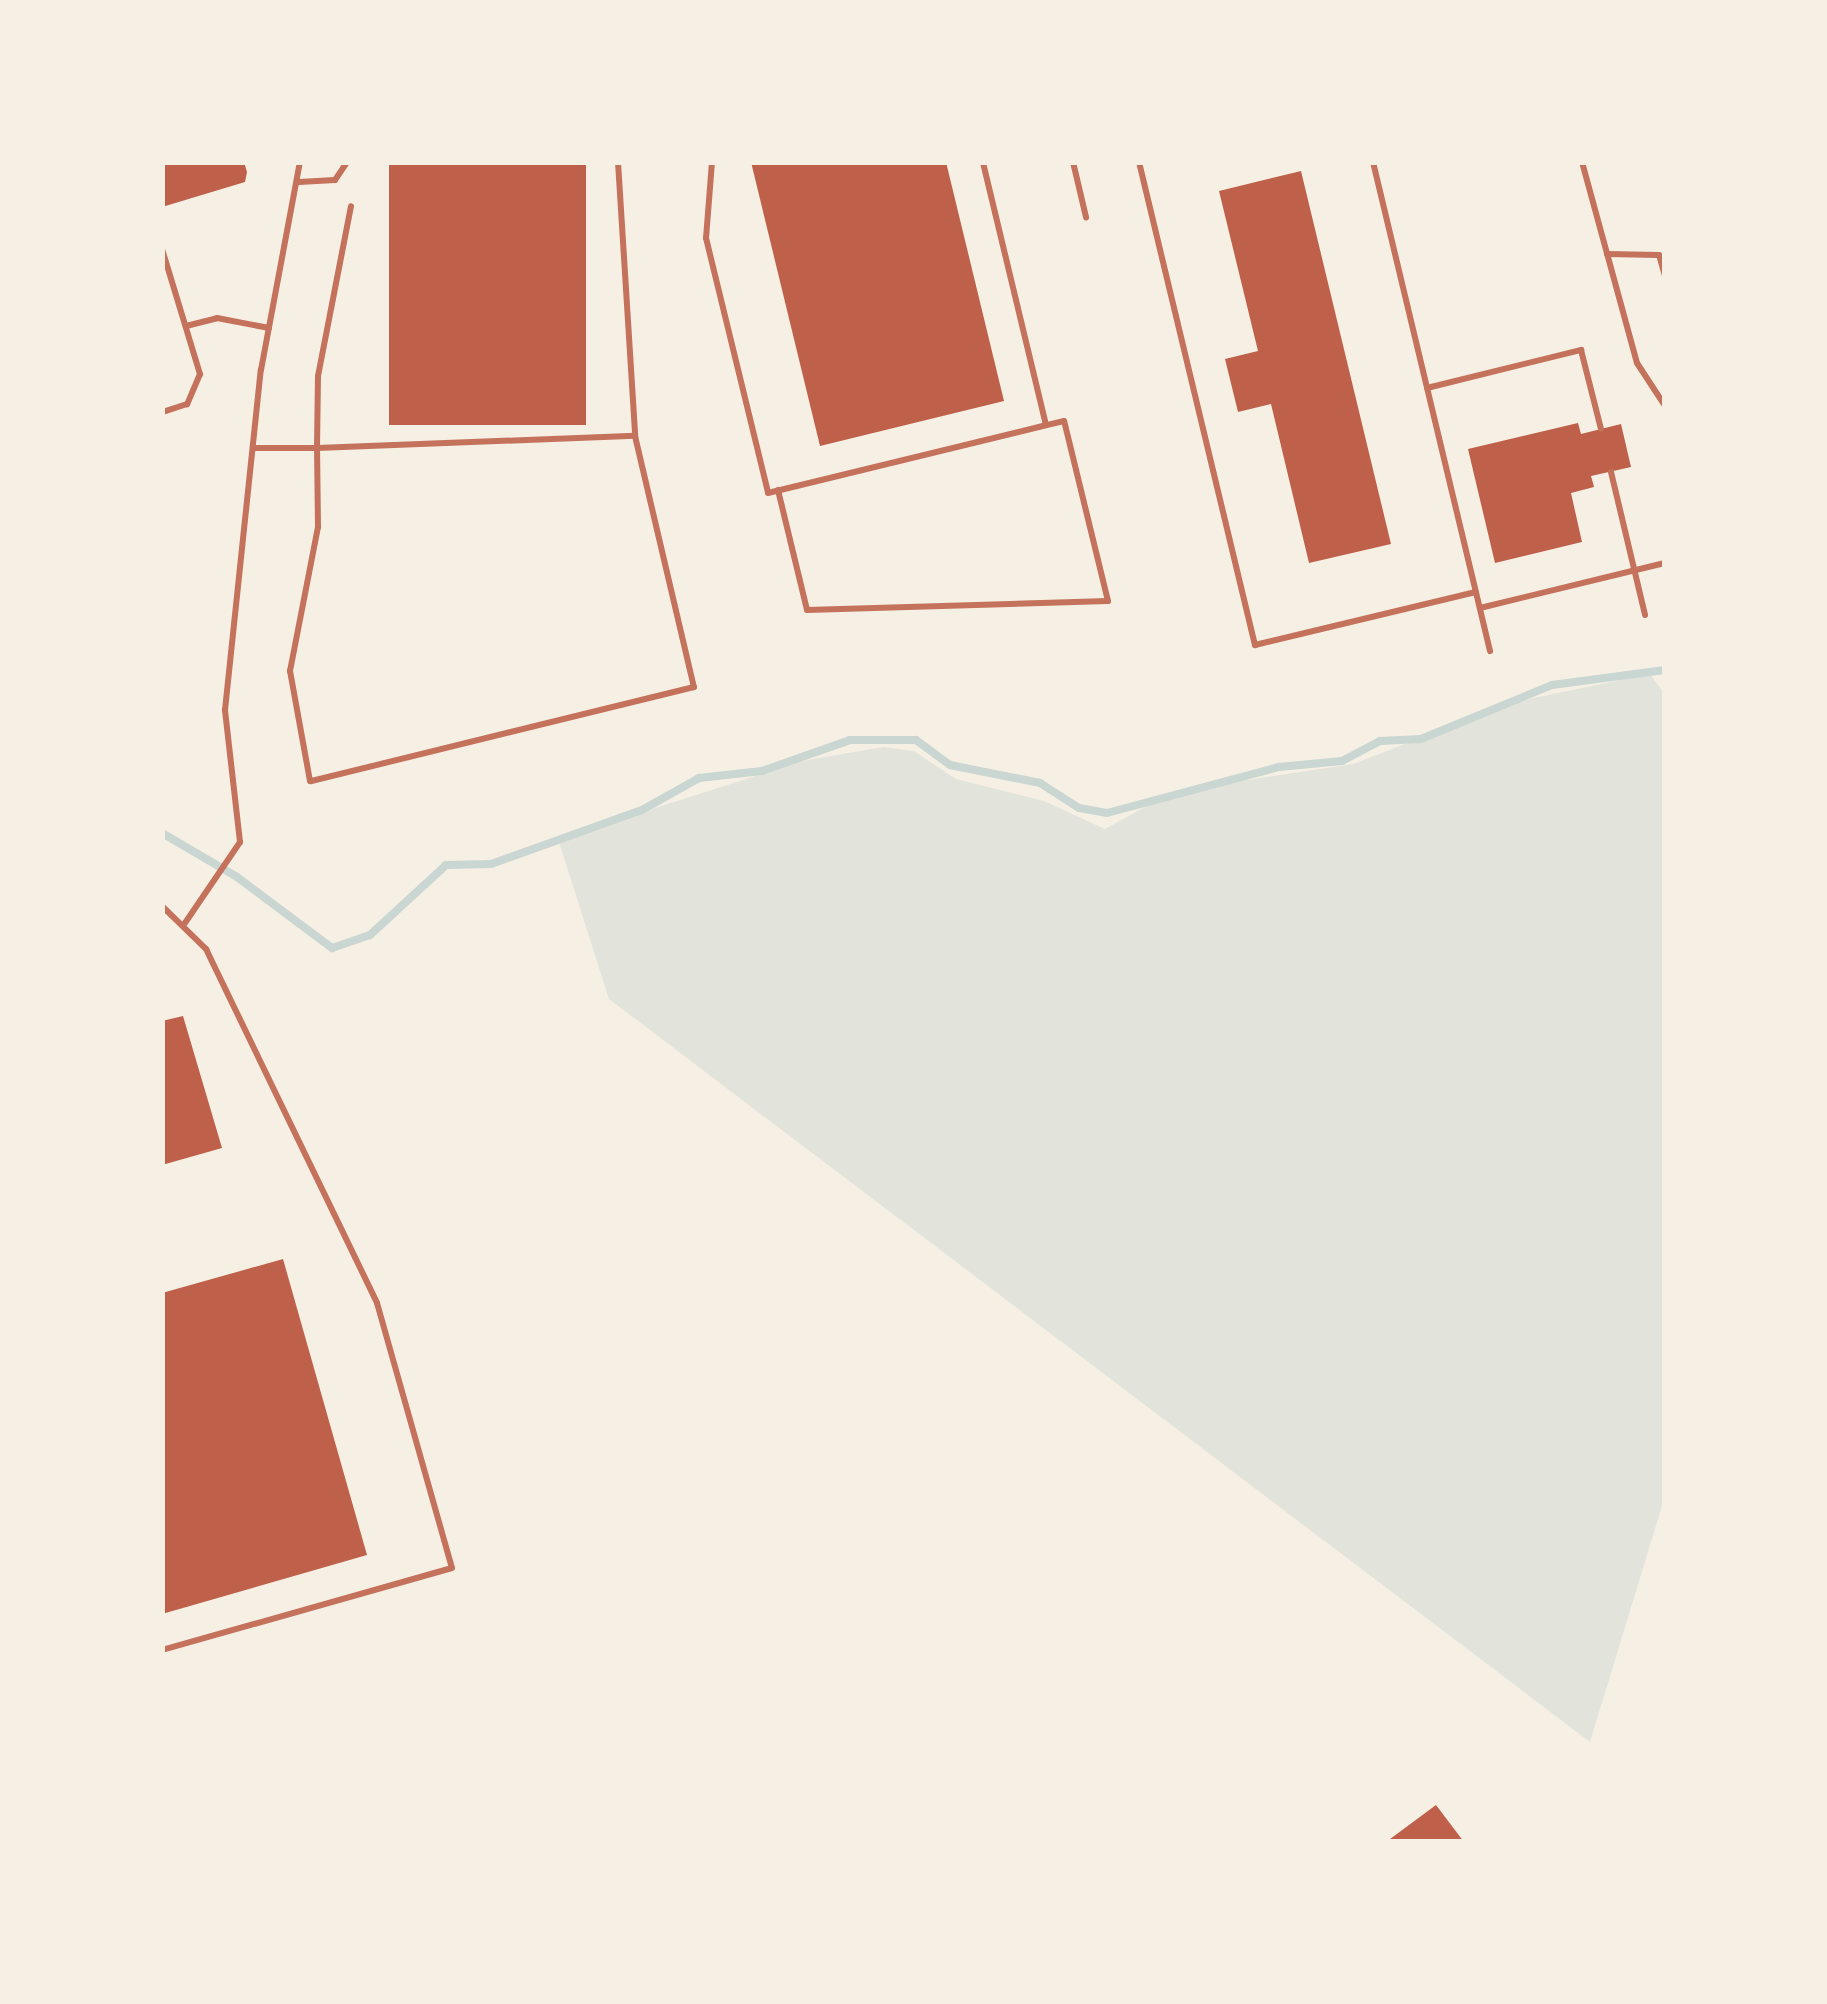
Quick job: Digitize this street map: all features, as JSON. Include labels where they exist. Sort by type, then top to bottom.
[{"type":"lane","points":[[185,923],[236,852],[224,727],[268,328],[300,162]]},
{"type":"lane","points":[[299,182],[335,180],[347,162]]},
{"type":"lane","points":[[351,206],[318,376],[318,526],[290,671],[310,781],[694,687],[634,436],[618,162]]},
{"type":"lane","points":[[712,162],[706,238],[768,493],[778,490],[1064,421],[1108,601],[807,610],[778,490]]},
{"type":"lane","points":[[983,162],[1046,425]]},
{"type":"lane","points":[[1073,162],[1087,217]]},
{"type":"lane","points":[[1139,162],[1255,645],[1476,592]]},
{"type":"lane","points":[[1373,162],[1490,651]]},
{"type":"lane","points":[[1582,162],[1637,363],[1665,406]]},
{"type":"lane","points":[[162,249],[200,374],[187,404],[162,412]]},
{"type":"lane","points":[[1607,254],[1659,255],[1665,276]]},
{"type":"lane","points":[[186,326],[217,318],[268,328]]},
{"type":"lane","points":[[1427,388],[1581,350],[1601,429]]},
{"type":"lane","points":[[253,448],[634,436]]},
{"type":"lane","points":[[1611,472],[1645,615]]},
{"type":"lane","points":[[1480,608],[1665,563]]},
{"type":"lane","points":[[162,906],[185,923],[206,949],[377,1303],[452,1568],[162,1650]]},
{"type":"shaded area","points":[[1650,674],[1665,694],[1665,1496],[1590,1742],[609,999],[558,839],[802,761],[883,747],[914,751],[956,779],[1044,801],[1105,829],[1174,791],[1353,764],[1514,702]]},
{"type":"building","points":[[162,162],[244,162],[247,172],[245,182],[162,207]]},
{"type":"building","points":[[389,162],[586,162],[586,425],[389,425]]},
{"type":"building","points":[[751,162],[946,162],[1004,401],[820,446]]},
{"type":"building","points":[[1301,171],[1391,544],[1309,563],[1271,404],[1238,412],[1225,359],[1258,351],[1219,191]]},
{"type":"building","points":[[1578,423],[1581,434],[1621,424],[1631,467],[1591,476],[1594,487],[1571,493],[1582,542],[1495,563],[1468,449]]},
{"type":"building","points":[[183,1016],[222,1148],[162,1165],[162,1021]]},
{"type":"building","points":[[283,1259],[367,1555],[162,1614],[162,1293]]},
{"type":"building","points":[[1436,1805],[1464,1842],[1386,1842]]},
{"type":"waterway","points":[[162,833],[237,877],[332,948],[370,935],[446,865],[491,864],[642,810],[699,778],[762,771],[850,740],[916,740],[950,765],[1040,783],[1079,808],[1107,813],[1279,767],[1342,761],[1380,741],[1421,739],[1552,685],[1665,670]]}]
